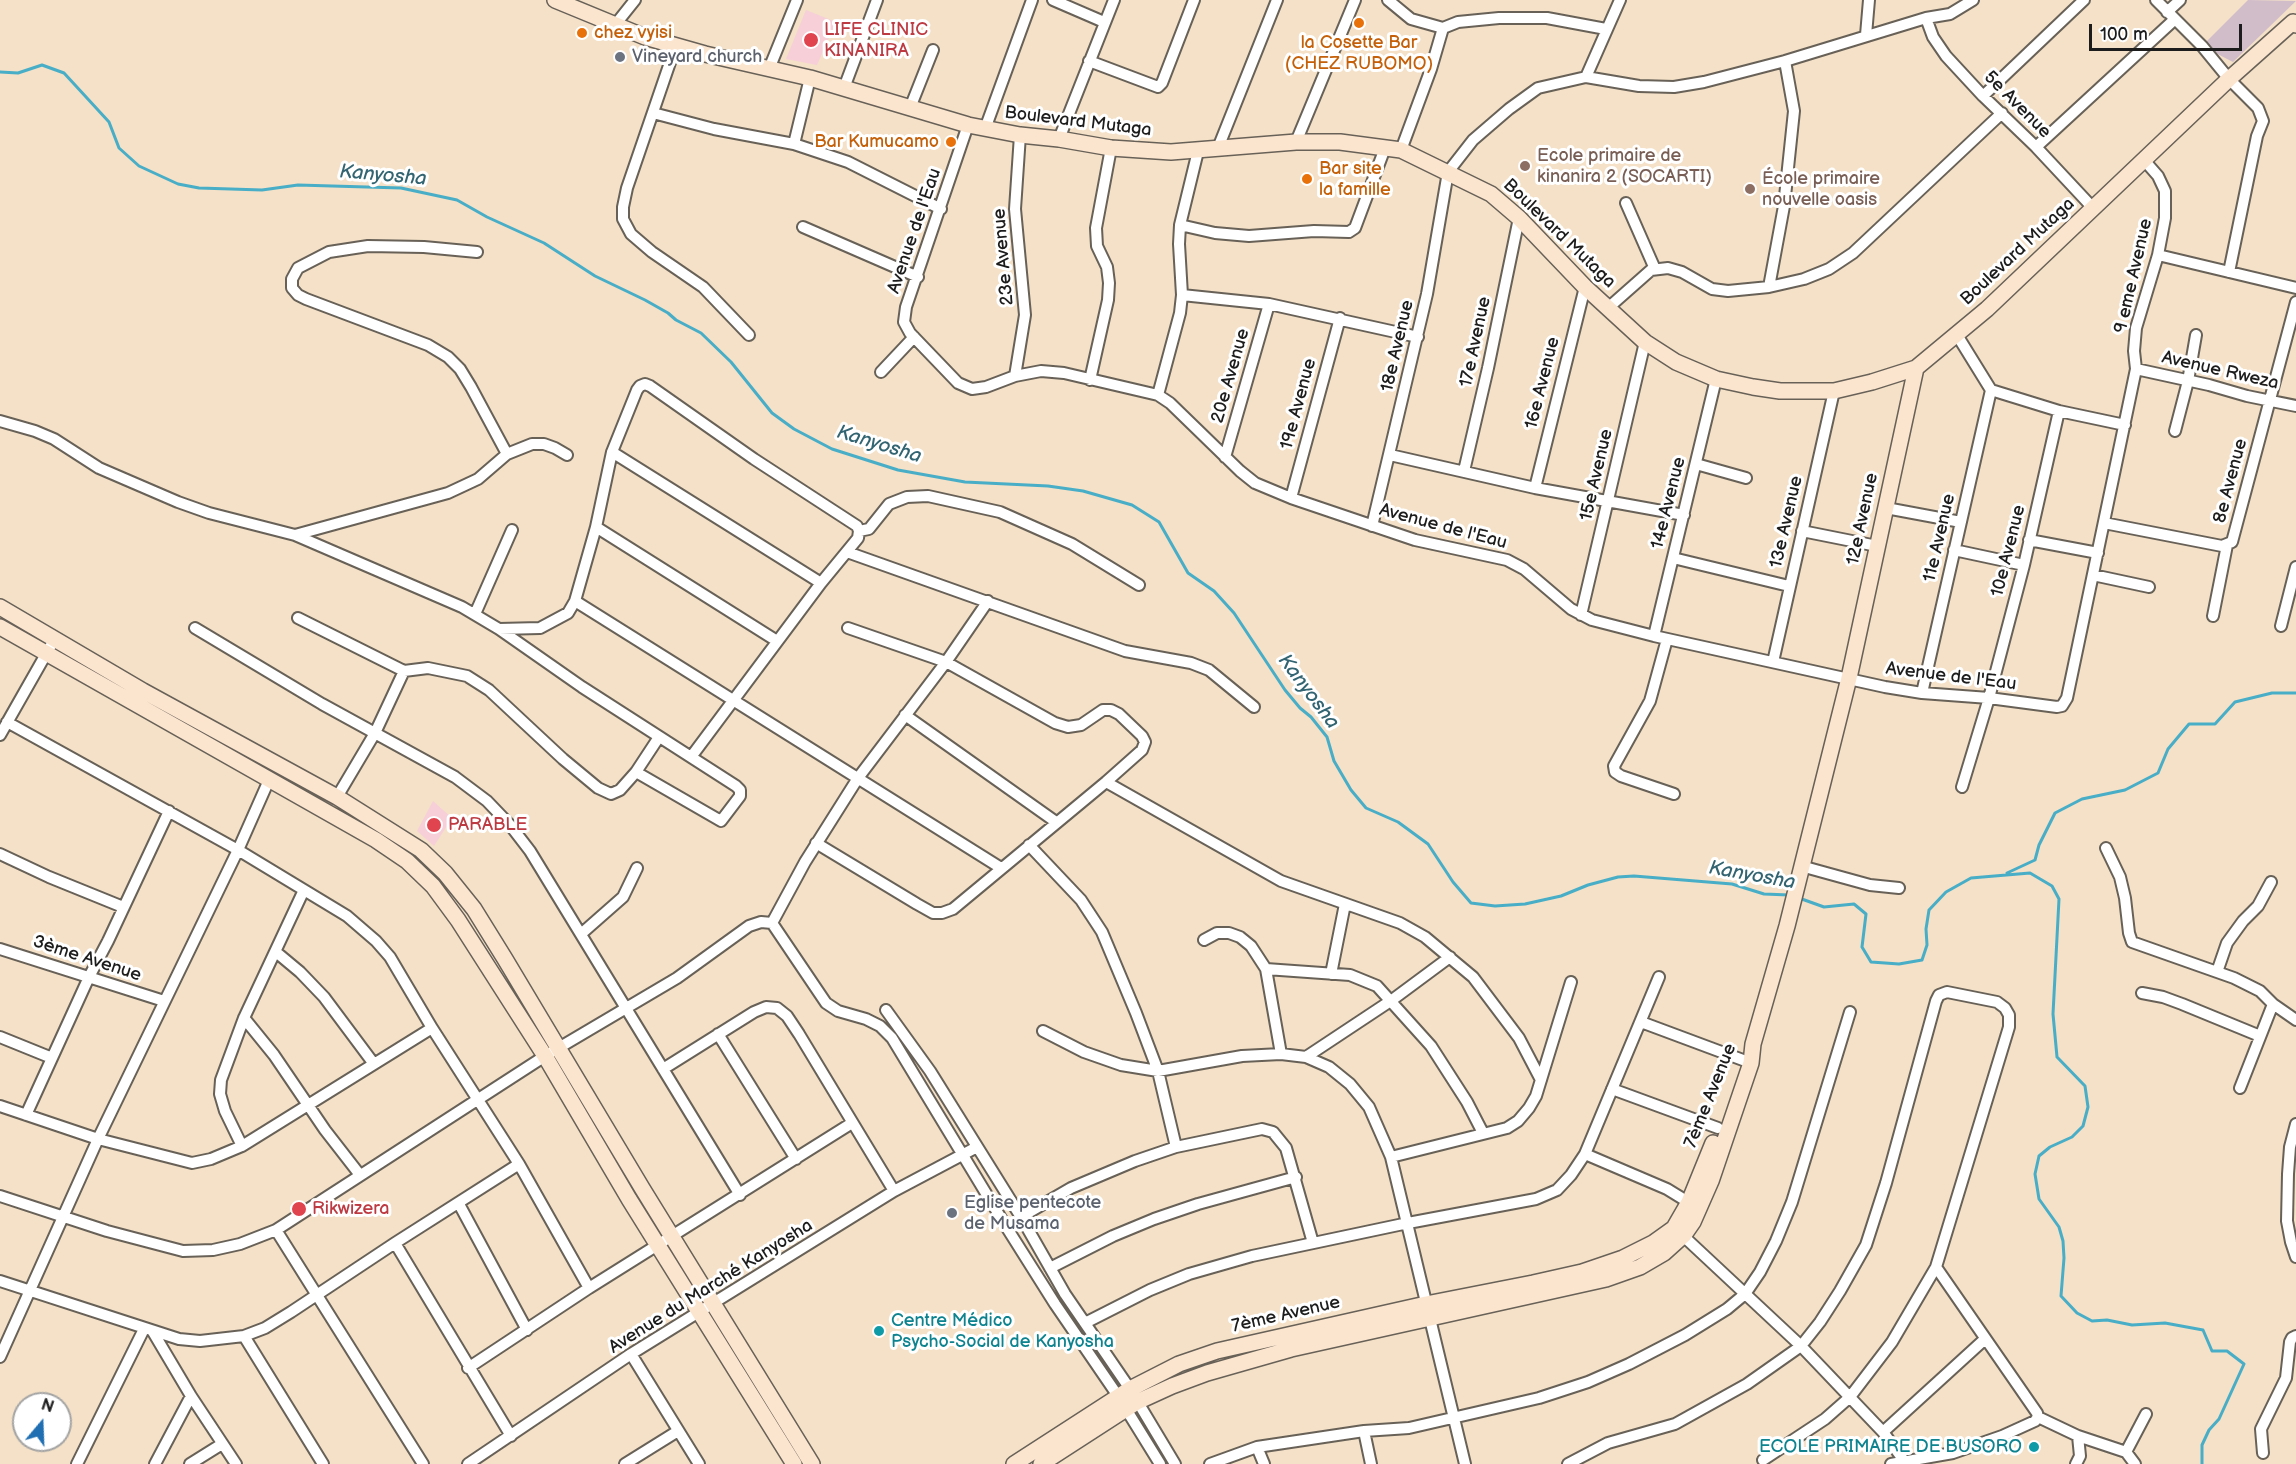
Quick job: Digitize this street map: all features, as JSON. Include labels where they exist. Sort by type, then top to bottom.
[{"type":"street","name":"Boulevard Mutaga","points":[[555,0],[615,25],[676,45],[810,78],[985,129],[1111,148],[1171,152],[1296,142],[1340,142],[1393,149],[1448,172],[1491,194],[1519,218],[1585,287],[1645,342],[1676,362],[1716,379],[1780,391],[1834,391],[1916,368],[1988,309],[2229,80],[2295,22]]},
{"type":"street","points":[[615,25],[635,0]]},
{"type":"street","points":[[769,69],[797,0]]},
{"type":"street","points":[[844,88],[878,0]]},
{"type":"street","points":[[985,129],[1032,0]]},
{"type":"street","points":[[1053,0],[1104,22]]},
{"type":"street","points":[[1059,139],[1114,0]]},
{"type":"street","points":[[1089,61],[1158,87],[1162,83],[1194,0]]},
{"type":"street","points":[[1296,142],[1355,0]]},
{"type":"street","points":[[1388,0],[1411,19],[1443,28],[1458,22],[1499,18],[1547,18],[1606,30]]},
{"type":"street","points":[[1586,77],[1620,0]]},
{"type":"street","points":[[1866,35],[1869,0]]},
{"type":"street","points":[[1448,172],[1473,140],[1538,88],[1586,77],[1639,86],[1674,87],[1704,82],[1785,61],[1926,18],[1950,14],[1973,0]]},
{"type":"street","points":[[1983,96],[2084,0]]},
{"type":"street","points":[[2157,0],[2202,46],[2229,80],[2258,108],[2263,121],[2257,136],[2229,272]]},
{"type":"street","points":[[2036,147],[2171,16],[2180,0]]},
{"type":"street","points":[[1218,148],[1275,1]]},
{"type":"street","name":"5e Avenue","points":[[1926,18],[1933,38],[1946,56],[2093,208]]},
{"type":"street","points":[[1180,225],[1215,233],[1249,236],[1314,231],[1349,232],[1355,228],[1431,69],[1443,28]]},
{"type":"street","points":[[676,45],[627,188],[623,219],[631,234],[652,252],[703,287],[749,335]]},
{"type":"street","points":[[910,108],[933,50]]},
{"type":"street","points":[[1769,287],[1784,206],[1794,111],[1785,61]]},
{"type":"street","points":[[794,144],[810,78]]},
{"type":"street","points":[[653,113],[714,129],[794,144],[848,162],[941,209]]},
{"type":"street","points":[[1608,308],[1651,270],[1656,269],[1668,268],[1682,272],[1712,289],[1728,291],[1769,287],[1804,279],[1829,269],[1853,253],[2002,113]]},
{"type":"street","name":"Avenue de l'Eau","points":[[969,125],[906,307],[904,322],[914,337],[958,383],[972,389],[986,387],[1015,376],[1041,372],[1064,373],[1158,396],[1176,408],[1255,483],[1291,498],[1439,546],[1507,560],[1524,569],[1581,615],[1654,636],[1849,678],[1922,693],[1989,698],[2057,707],[2065,703],[2136,369]]},
{"type":"street","name":"23e Avenue","points":[[1015,376],[1025,315],[1015,209],[1020,135]]},
{"type":"street","points":[[1090,380],[1108,300],[1107,267],[1097,246],[1095,228],[1111,148]]},
{"type":"street","points":[[1158,396],[1180,313],[1182,295],[1180,225],[1198,151]]},
{"type":"street","name":"9 eme Avenue","points":[[2136,369],[2134,351],[2136,328],[2158,255],[2165,218],[2165,191],[2158,176],[2144,160]]},
{"type":"street","name":"18e Avenue","points":[[1372,526],[1418,336],[1448,172]]},
{"type":"street","points":[[1626,203],[1656,269]]},
{"type":"street","name":"17e Avenue","points":[[1464,471],[1519,218]]},
{"type":"street","points":[[803,227],[918,277]]},
{"type":"street","points":[[477,252],[424,247],[368,246],[328,252],[298,268],[292,279],[292,288],[306,299],[428,345],[448,357],[460,369],[471,387],[507,454]]},
{"type":"street","points":[[2158,255],[2296,288]]},
{"type":"street","name":"16e Avenue","points":[[1535,488],[1585,287]]},
{"type":"street","points":[[1182,295],[1269,304],[1418,336]]},
{"type":"street","name":"8e Avenue","points":[[2104,523],[2207,544],[2227,545],[2232,542],[2296,302]]},
{"type":"street","name":"20e Avenue","points":[[1225,457],[1269,304]]},
{"type":"street","name":"19e Avenue","points":[[1291,498],[1340,318]]},
{"type":"street","points":[[1957,335],[1991,390],[2059,411],[2125,425]]},
{"type":"street","points":[[2175,431],[2188,381],[2196,335]]},
{"type":"street","points":[[881,372],[914,337]]},
{"type":"street","name":"15e Avenue","points":[[1581,615],[1645,342]]},
{"type":"street","name":"12e Avenue","points":[[1801,867],[1849,678],[1916,368]]},
{"type":"street","name":"Avenue Rweza","points":[[2136,369],[2296,406]]},
{"type":"street","name":"14e Avenue","points":[[1654,636],[1716,379]]},
{"type":"street","points":[[499,629],[540,628],[568,614],[575,601],[596,528],[612,452],[637,390],[640,386],[650,386],[753,459],[857,526],[859,531],[858,538],[821,583],[690,757]]},
{"type":"street","name":"11e Avenue","points":[[1922,693],[1991,390]]},
{"type":"street","name":"13e Avenue","points":[[1773,662],[1834,391]]},
{"type":"street","name":"10e Avenue","points":[[1962,787],[1989,698],[2024,565],[2059,411]]},
{"type":"street","points":[[0,421],[54,439],[99,468],[178,502],[209,513],[295,535],[475,614],[740,790],[737,801],[721,821],[636,772]]},
{"type":"street","points":[[295,535],[448,493],[478,479],[507,454],[532,444],[544,444],[567,455]]},
{"type":"street","points":[[612,452],[821,583]]},
{"type":"street","points":[[1390,455],[1535,488],[1684,515]]},
{"type":"street","points":[[1696,464],[1746,477]]},
{"type":"street","points":[[859,531],[869,529],[889,504],[907,497],[928,496],[1000,512],[1072,544],[1139,585]]},
{"type":"street","points":[[1886,508],[1961,522]]},
{"type":"street","points":[[596,528],[777,641]]},
{"type":"street","points":[[475,614],[512,530]]},
{"type":"street","points":[[1802,531],[1877,546]]},
{"type":"street","points":[[2029,540],[2098,553]]},
{"type":"street","points":[[2213,616],[2227,545]]},
{"type":"street","points":[[1954,550],[2024,565]]},
{"type":"street","points":[[847,552],[1125,651],[1191,663],[1209,670],[1254,707]]},
{"type":"street","points":[[1673,558],[1789,586]]},
{"type":"street","points":[[2281,626],[2296,567]]},
{"type":"street","points":[[2093,575],[2149,587]]},
{"type":"street","points":[[575,601],[1000,868]]},
{"type":"street","points":[[772,923],[816,843],[858,778],[946,662],[988,601]]},
{"type":"street","points":[[0,607],[54,640],[337,797],[422,850],[445,873],[474,909],[629,1199],[658,1244],[707,1308],[812,1464]]},
{"type":"street","points":[[298,618],[404,671],[428,668],[467,676],[489,690],[563,759],[590,781],[611,794],[620,790],[636,772],[659,737]]},
{"type":"street","points":[[0,627],[376,840],[407,861],[434,885],[552,1052],[672,1236],[707,1308],[794,1464]]},
{"type":"street","points":[[195,628],[455,777],[487,801],[530,851],[740,1195]]},
{"type":"street","points":[[816,843],[933,913],[942,913],[953,909],[1106,782],[1142,750],[1145,742],[1142,736],[1112,710],[1103,710],[1081,725],[1068,727],[1061,725],[946,662],[848,628]]},
{"type":"street","points":[[1667,639],[1650,701],[1614,766],[1616,772],[1621,776],[1674,794]]},
{"type":"street","points":[[0,735],[54,640]]},
{"type":"street","points":[[337,797],[375,733],[404,671]]},
{"type":"street","points":[[905,715],[1056,822]]},
{"type":"street","points":[[7,722],[238,850],[303,892],[347,916],[376,941],[396,965],[432,1028],[519,1164],[589,1288]]},
{"type":"street","points":[[0,1357],[98,1139],[238,850],[269,780]]},
{"type":"street","points":[[1106,782],[1270,876],[1400,923],[1425,937],[1473,977],[1496,1005],[1519,1038],[1541,1080]]},
{"type":"street","points":[[26,1115],[169,811]]},
{"type":"street","points":[[1029,845],[1081,900],[1102,932],[1133,1004],[1158,1071],[1176,1147]]},
{"type":"street","points":[[2106,848],[2120,877],[2125,898],[2128,933],[2132,942],[2217,972],[2260,991],[2273,1004],[2296,1020]]},
{"type":"street","points":[[0,854],[123,907]]},
{"type":"street","points":[[1801,867],[1870,885],[1899,888]]},
{"type":"street","name":"7ème Avenue","points":[[1014,1464],[1127,1399],[1207,1373],[1427,1311],[1605,1279],[1640,1267],[1664,1253],[1694,1205],[1747,1062],[1787,926],[1801,867]]},
{"type":"street","points":[[581,934],[623,897],[637,868]]},
{"type":"street","points":[[2217,972],[2227,943],[2243,921],[2258,906],[2271,882]]},
{"type":"street","points":[[242,1146],[225,1111],[220,1094],[221,1080],[244,1018],[303,892]]},
{"type":"street","points":[[1331,974],[1345,903]]},
{"type":"street","points":[[0,1196],[129,1237],[183,1251],[240,1244],[276,1230],[477,1099],[676,978],[749,926],[761,922],[772,923]]},
{"type":"street","points":[[772,923],[826,1003],[838,1011],[866,1019],[880,1026],[892,1038],[1055,1304],[1175,1464]]},
{"type":"street","points":[[1204,940],[1217,933],[1229,933],[1240,937],[1251,946],[1266,969],[1281,1054]]},
{"type":"street","name":"3ème Avenue","points":[[0,949],[164,1001]]},
{"type":"street","points":[[276,952],[300,972],[324,997],[374,1064]]},
{"type":"street","points":[[1306,1057],[1392,1000],[1450,957]]},
{"type":"street","points":[[1266,969],[1350,975],[1377,986],[1431,1046],[1467,1102],[1482,1133]]},
{"type":"street","points":[[1085,1323],[1150,1290],[1189,1274],[1252,1256],[1408,1223],[1536,1200],[1557,1190],[1572,1175],[1585,1154],[1659,977]]},
{"type":"street","points":[[1391,1157],[1507,1128],[1518,1121],[1529,1108],[1541,1080],[1571,982]]},
{"type":"street","points":[[1568,1464],[1608,1443],[1675,1424],[1748,1384],[1801,1346],[1840,1291],[1866,1245],[1886,1183],[1936,1001],[1940,995],[1947,992],[1997,1002],[2005,1008],[2009,1015],[2009,1027],[1936,1267],[1892,1342],[1850,1397],[1825,1419],[1763,1460]]},
{"type":"street","points":[[2142,993],[2182,1004],[2260,1036]]},
{"type":"street","points":[[2240,1088],[2273,1004]]},
{"type":"street","points":[[663,1069],[754,1012],[766,1007],[777,1008],[787,1016],[799,1034],[894,1191]]},
{"type":"street","points":[[886,1010],[930,1071],[1085,1323],[1160,1464]]},
{"type":"street","points":[[1210,1464],[1257,1447],[1364,1431],[1409,1428],[1539,1398],[1588,1382],[1685,1335],[1727,1309],[1744,1294],[1760,1272],[1776,1241],[1792,1202],[1850,1012]]},
{"type":"street","points":[[244,1018],[274,1055],[360,1175]]},
{"type":"street","points":[[1641,1022],[1747,1062]]},
{"type":"street","points":[[0,1106],[98,1139],[192,1163],[211,1159],[242,1146],[432,1028]]},
{"type":"street","points":[[1042,1031],[1121,1065],[1158,1071],[1242,1056],[1281,1054],[1306,1057],[1329,1067],[1350,1083],[1369,1107],[1391,1157],[1452,1418],[1465,1464]]},
{"type":"street","points":[[718,1034],[796,1159]]},
{"type":"street","points":[[0,1037],[52,1058]]},
{"type":"street","name":"7ème Avenue","points":[[1694,1205],[1718,1128],[1747,1062]]},
{"type":"street","points":[[1612,1089],[1718,1128]]},
{"type":"street","points":[[468,1368],[589,1288],[852,1123]]},
{"type":"street","points":[[2296,1124],[2288,1165],[2287,1221],[2296,1257]]},
{"type":"street","points":[[1021,1217],[1071,1188],[1135,1161],[1176,1147],[1262,1129],[1273,1132],[1286,1148],[1313,1243]]},
{"type":"street","name":"Avenue du Marché Kanyosha","points":[[468,1464],[631,1354],[894,1191],[976,1147]]},
{"type":"street","points":[[1585,1154],[1667,1190],[1694,1205]]},
{"type":"street","points":[[0,1281],[179,1339],[200,1341],[243,1336],[265,1328],[519,1164]]},
{"type":"street","points":[[1050,1268],[1113,1236],[1154,1220],[1198,1204],[1296,1177]]},
{"type":"street","points":[[459,1204],[527,1330]]},
{"type":"street","points":[[276,1230],[423,1464]]},
{"type":"street","points":[[1679,1231],[1801,1346],[1882,1432],[1905,1462]]},
{"type":"street","points":[[395,1243],[468,1368],[511,1436]]},
{"type":"street","points":[[1936,1267],[2038,1417],[2078,1436],[2126,1452],[2135,1464]]},
{"type":"street","points":[[149,1331],[236,1464]]},
{"type":"street","points":[[77,1464],[149,1331]]},
{"type":"street","points":[[243,1336],[321,1463]]},
{"type":"street","points":[[2263,1452],[2261,1429],[2286,1378],[2290,1342],[2296,1336]]},
{"type":"street","points":[[1882,1432],[1985,1339]]},
{"type":"street","points":[[631,1354],[699,1464]]},
{"type":"street","points":[[155,1464],[191,1396]]},
{"type":"street","name":"7ème Avenue","points":[[1041,1464],[1127,1399]]},
{"type":"street","points":[[2126,1452],[2146,1414]]},
{"type":"street","points":[[1891,1464],[1933,1460],[2002,1436],[2035,1421],[2038,1417]]},
{"type":"street","points":[[625,1464],[678,1431]]},
{"type":"street","points":[[1364,1431],[1371,1464]]},
{"type":"street","points":[[2078,1436],[2082,1462]]},
{"type":"street","points":[[190,1464],[222,1444]]},
{"type":"street","points":[[1257,1447],[1264,1464]]},
{"type":"shaded area","points":[[2248,0],[2296,1],[2233,62],[2202,46]]},
{"type":"shaded area","name":"LIFE CLINIC KINANIRA","points":[[806,10],[836,22],[817,65],[786,59]]},
{"type":"shaded area","name":"PARABLE","points":[[433,801],[452,818],[434,846],[417,831]]},
{"type":"waterway","name":"Kanyosha","points":[[0,72],[18,73],[42,65],[64,73],[109,122],[119,148],[139,166],[178,184],[199,188],[262,190],[298,185],[401,188],[457,200],[487,217],[544,243],[595,276],[645,300],[701,333],[731,362],[772,413],[794,429],[832,449],[898,470],[965,482],[1048,486],[1083,491],[1132,505],[1159,522],[1188,573],[1214,591],[1234,613],[1285,690],[1327,737],[1334,761],[1351,790],[1366,808],[1398,822],[1428,844],[1453,882],[1471,903],[1495,906],[1525,904],[1561,896],[1588,885],[1618,877],[1634,876],[1732,884],[1764,894],[1789,895]]},
{"type":"waterway","points":[[2007,873],[2035,860],[2039,845],[2055,813],[2082,799],[2125,790],[2158,773],[2168,749],[2189,724],[2215,724],[2235,702],[2272,693],[2296,693]]},
{"type":"waterway","name":"Kanyosha","points":[[1799,898],[1824,907],[1854,904],[1866,914],[1862,947],[1871,962],[1899,964],[1922,960],[1927,945],[1926,929],[1929,910],[1946,892],[1971,878],[2030,873],[2052,886],[2059,899],[2053,1014],[2057,1057],[2085,1086],[2088,1107],[2083,1126],[2072,1137],[2050,1147],[2039,1156],[2035,1174],[2039,1199],[2059,1227],[2063,1241],[2061,1296],[2077,1313],[2092,1321],[2107,1320],[2132,1325],[2165,1323],[2203,1330],[2212,1351],[2227,1351],[2244,1364],[2219,1419],[2209,1430],[2202,1445],[2202,1464]]},
{"type":"place","name":"la Cosette Bar (CHEZ RUBOMO)","points":[[1359,23]]},
{"type":"place","name":"chez vyisi","points":[[582,33]]},
{"type":"place","name":"LIFE CLINIC KINANIRA","points":[[811,40]]},
{"type":"place","name":"Vineyard church","points":[[620,57]]},
{"type":"place","name":"Bar Kumucamo","points":[[951,142]]},
{"type":"place","name":"Ecole primaire de kinanira 2 (SOCARTI)","points":[[1525,166]]},
{"type":"place","name":"Bar site la famille","points":[[1307,179]]},
{"type":"place","name":"École primaire nouvelle oasis","points":[[1750,189]]},
{"type":"place","name":"PARABLE","points":[[434,825]]},
{"type":"place","name":"Rikwizera","points":[[299,1209]]},
{"type":"place","name":"Eglise pentecote de Musama","points":[[952,1213]]},
{"type":"place","name":"Centre Médico Psycho-Social de Kanyosha","points":[[879,1331]]},
{"type":"place","name":"ECOLE PRIMAIRE DE BUSORO","points":[[2034,1447]]}]
